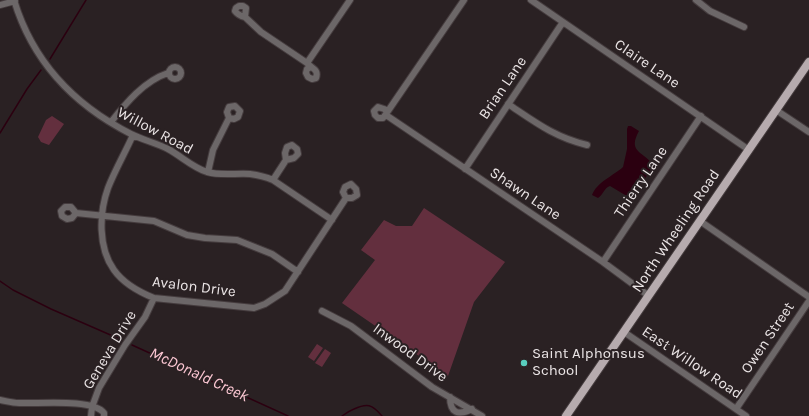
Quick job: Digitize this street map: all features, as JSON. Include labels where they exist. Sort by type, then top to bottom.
[{"type":"main road","name":"North Wheeling Road","points":[[566,416],[809,62]]},
{"type":"street","points":[[0,5],[15,0]]},
{"type":"street","name":"Willow Road","points":[[15,0],[25,30],[47,66],[59,82],[82,103],[133,135],[168,149],[197,168],[208,172],[250,174],[273,180],[332,220]]},
{"type":"street","points":[[245,17],[261,32],[309,65],[350,0]]},
{"type":"street","name":"Shawn Lane","points":[[464,0],[387,113],[465,169],[603,262],[649,296]]},
{"type":"street","name":"Claire Lane","points":[[531,0],[749,150]]},
{"type":"street","points":[[696,0],[710,11],[744,27]]},
{"type":"street","name":"Brian Lane","points":[[465,169],[563,22]]},
{"type":"street","points":[[111,122],[131,98],[159,76],[168,73]]},
{"type":"street","points":[[508,104],[561,138],[586,145]]},
{"type":"street","points":[[776,110],[809,132]]},
{"type":"street","name":"Thierry Lane","points":[[603,262],[701,116]]},
{"type":"street","points":[[208,172],[213,150],[229,118]]},
{"type":"street","name":"Avalon Drive","points":[[133,135],[108,188],[101,216],[102,238],[114,270],[138,292],[154,298],[254,308],[265,304],[285,291],[346,198]]},
{"type":"street","points":[[273,180],[286,160]]},
{"type":"street","points":[[76,213],[154,221],[187,235],[237,240],[272,254],[298,272]]},
{"type":"street","points":[[700,221],[809,297]]},
{"type":"street","name":"Geneva Drive","points":[[91,416],[92,407],[99,388],[125,345],[145,317],[154,298]]},
{"type":"street","name":"Owen Street","points":[[736,409],[809,301]]},
{"type":"street","name":"Inwood Drive","points":[[322,311],[351,326],[432,387],[482,416]]},
{"type":"street","name":"East Willow Road","points":[[624,332],[746,416]]},
{"type":"street","points":[[450,397],[450,407],[453,411],[464,414],[472,409]]},
{"type":"street","points":[[0,400],[17,403],[72,402],[99,408],[104,413],[104,416]]},
{"type":"shaded area","points":[[52,116],[64,124],[49,145],[41,142],[38,137],[46,120]]},
{"type":"shaded area","points":[[628,126],[631,126],[639,131],[636,138],[635,147],[652,163],[652,168],[634,195],[625,195],[610,186],[606,188],[598,198],[592,195],[594,190],[623,167],[627,149]]},
{"type":"shaded area","points":[[424,208],[505,262],[474,302],[448,376],[342,303],[375,260],[361,250],[384,220],[396,226],[412,226]]},
{"type":"shaded area","points":[[317,344],[323,348],[314,361],[308,357]]},
{"type":"shaded area","points":[[325,349],[331,353],[322,367],[315,363]]},
{"type":"waterway","name":"McDonald Creek","points":[[50,59],[86,0]]},
{"type":"waterway","name":"McDonald Creek","points":[[0,133],[27,89],[41,70]]},
{"type":"waterway","name":"McDonald Creek","points":[[0,281],[13,290],[51,309],[122,340]]},
{"type":"waterway","name":"McDonald Creek","points":[[132,345],[288,416]]},
{"type":"waterway","name":"McDonald Creek","points":[[342,416],[352,410],[366,405],[375,409],[382,416]]},
{"type":"place","name":"Saint Alphonsus School","points":[[524,363]]}]
